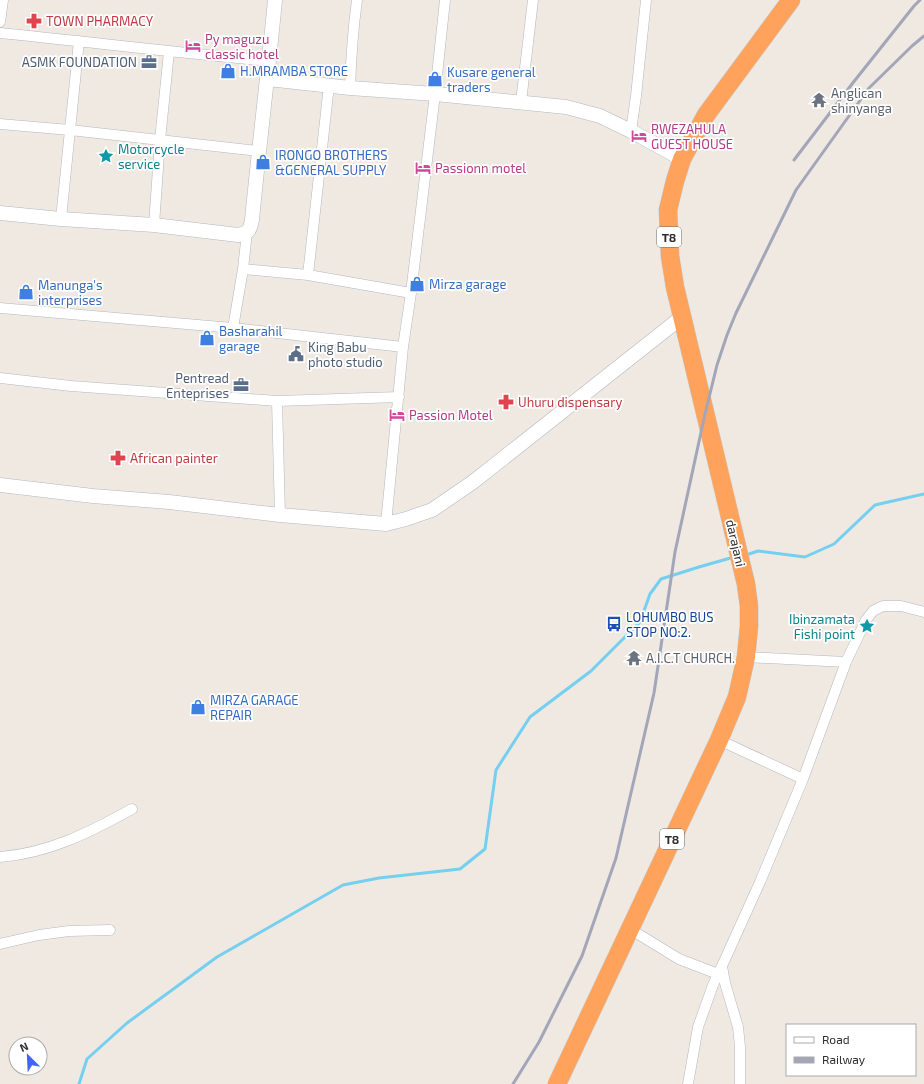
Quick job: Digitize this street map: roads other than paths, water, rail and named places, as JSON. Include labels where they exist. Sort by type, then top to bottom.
[{"type":"highway","name":"T8","points":[[682,318],[671,262],[668,210],[682,159],[706,115],[791,0]]},
{"type":"highway","name":"darajani","points":[[682,318],[746,584],[749,626],[746,657]]},
{"type":"highway","name":"T8","points":[[557,1084],[718,740],[737,697],[746,657]]},
{"type":"street","points":[[0,22],[3,0]]},
{"type":"street","points":[[233,328],[243,269],[247,232],[250,228],[252,220],[270,61],[275,0]]},
{"type":"street","points":[[350,88],[352,45],[357,0]]},
{"type":"street","points":[[386,524],[403,347],[411,293],[445,0]]},
{"type":"street","points":[[521,102],[533,0]]},
{"type":"street","points":[[631,131],[646,0]]},
{"type":"street","points":[[0,33],[169,52],[270,61]]},
{"type":"street","points":[[61,219],[79,41]]},
{"type":"street","points":[[154,225],[160,140],[169,52]]},
{"type":"street","points":[[268,79],[350,88],[435,94],[566,107],[600,116],[682,159]]},
{"type":"street","points":[[308,275],[329,85]]},
{"type":"street","points":[[0,124],[70,130],[259,151]]},
{"type":"street","points":[[0,213],[61,219],[154,225],[238,235],[247,232]]},
{"type":"street","points":[[243,269],[308,275],[411,293]]},
{"type":"street","points":[[0,308],[233,328],[403,347]]},
{"type":"street","points":[[0,485],[280,515],[386,524],[432,510],[473,482],[682,318]]},
{"type":"street","points":[[0,378],[71,386],[277,401],[399,397]]},
{"type":"street","points":[[277,401],[280,515]]},
{"type":"street","points":[[688,1084],[698,1027],[713,985],[760,882],[803,779],[846,662],[866,620],[873,611],[883,606],[901,606],[924,612]]},
{"type":"street","points":[[746,657],[846,662]]},
{"type":"street","points":[[718,740],[803,779]]},
{"type":"street","points":[[0,856],[34,852],[66,842],[91,831],[132,809]]},
{"type":"street","points":[[630,929],[679,959],[720,970]]},
{"type":"street","points":[[0,944],[38,935],[69,931],[110,930]]},
{"type":"street","points":[[720,970],[738,1026],[740,1047],[740,1084]]},
{"type":"waterway","points":[[746,555],[758,551],[805,557],[834,544],[875,505],[924,494]]},
{"type":"waterway","points":[[79,1084],[87,1059],[127,1023],[217,957],[343,885],[379,878],[460,869],[485,849],[496,770],[530,717],[591,671],[640,622],[650,594],[661,579],[734,557]]},
{"type":"railway","points":[[794,160],[852,84],[920,0]]},
{"type":"railway","points":[[513,1084],[539,1042],[582,956],[616,858],[654,693],[675,552],[705,414],[717,365],[727,335],[736,313],[796,190],[869,88],[924,36]]},
{"type":"place","name":"TOWN PHARMACY","points":[[34,21]]},
{"type":"place","name":"Py maguzu classic hotel","points":[[193,46]]},
{"type":"place","name":"ASMK FOUNDATION","points":[[149,62]]},
{"type":"place","name":"H.MRAMBA STORE","points":[[228,71]]},
{"type":"place","name":"Kusare general traders","points":[[435,79]]},
{"type":"place","name":"Anglican shinyanga","points":[[819,100]]},
{"type":"place","name":"RWEZAHULA GUEST HOUSE","points":[[639,136]]},
{"type":"place","name":"Motorcycle service","points":[[106,156]]},
{"type":"place","name":"IRONGO BROTHERS &GENERAL SUPPLY","points":[[263,162]]},
{"type":"place","name":"Passionn motel","points":[[423,168]]},
{"type":"place","name":"Mirza garage","points":[[417,284]]},
{"type":"place","name":"Manunga's interprises","points":[[26,292]]},
{"type":"place","name":"Basharahil garage","points":[[207,338]]},
{"type":"place","name":"King Babu photo studio","points":[[296,354]]},
{"type":"place","name":"Pentread Enteprises","points":[[241,385]]},
{"type":"place","name":"Uhuru dispensary","points":[[506,402]]},
{"type":"place","name":"Passion Motel","points":[[397,415]]},
{"type":"place","name":"African painter","points":[[118,458]]},
{"type":"place","name":"LOHUMBO BUS STOP NO:2.","points":[[614,624]]},
{"type":"place","name":"Ibinzamata Fishi point","points":[[867,626]]},
{"type":"place","name":"A.I.C.T CHURCH.","points":[[634,658]]},
{"type":"place","name":"MIRZA GARAGE REPAIR","points":[[198,707]]}]
